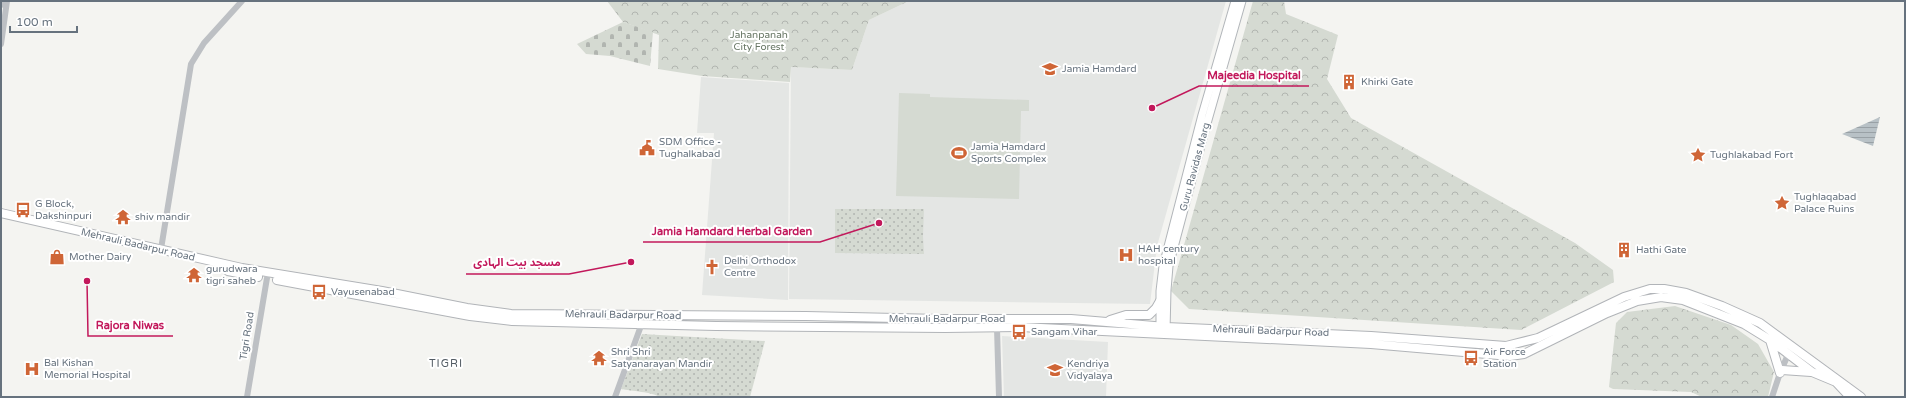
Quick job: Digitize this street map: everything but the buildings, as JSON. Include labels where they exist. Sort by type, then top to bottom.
[{"type":"main road","name":"Guru Ravidas Marg","points":[[1163,330],[1160,301],[1163,266],[1202,115],[1235,1]]},
{"type":"main road","name":"Guru Ravidas Marg","points":[[1163,330],[1170,266],[1207,123],[1242,1]]},
{"type":"main road","name":"Mehrauli Badarpur Road","points":[[1,213],[242,268],[382,291],[467,308],[511,314],[641,323],[716,326],[949,324],[1071,319],[1108,321],[1163,330]]},
{"type":"main road","name":"Mehrauli Badarpur Road","points":[[1,216],[204,265],[490,319],[806,316],[997,328],[1020,327],[1163,330],[1370,344],[1510,356],[1524,354],[1606,309],[1650,289],[1664,289],[1686,293],[1722,306],[1760,323],[1812,372],[1836,382],[1850,397]]},
{"type":"main road","name":"Mehrauli Badarpur Road","points":[[1606,309],[1637,301],[1668,298],[1683,300],[1726,315],[1744,324],[1790,351],[1861,397]]},
{"type":"main road","points":[[1108,321],[1126,315],[1149,315],[1153,312],[1160,301]]},
{"type":"main road","points":[[1770,340],[1781,371],[1812,372]]},
{"type":"street","points":[[1,5],[2,1]]},
{"type":"street","points":[[1,44],[7,1]]},
{"type":"street","points":[[161,249],[191,64],[204,43],[242,1]]},
{"type":"street","name":"Tigri Road","points":[[247,397],[267,278]]},
{"type":"street","points":[[615,397],[641,323]]},
{"type":"street","points":[[997,328],[999,397]]},
{"type":"street","points":[[1772,397],[1790,351]]},
{"type":"shaded area","points":[[909,1],[1226,1],[1157,246],[1150,304],[789,299],[791,67],[852,70],[869,20]]},
{"type":"shaded area","points":[[701,77],[789,83],[788,300],[702,295],[714,133],[697,133]]},
{"type":"shaded area","points":[[1880,117],[1873,146],[1842,134]]},
{"type":"shaded area","name":"Kendriya Vidyalaya","points":[[1002,336],[1108,342],[1106,397],[1004,397]]},
{"type":"green space","name":"Jahanpanah City Forest","points":[[607,1],[909,1],[869,20],[852,70],[791,67],[790,82],[702,76],[658,69],[659,35],[623,22]]},
{"type":"green space","points":[[1253,1],[1284,1],[1286,14],[1338,35],[1327,79],[1351,118],[1575,243],[1613,270],[1614,282],[1521,330],[1189,309],[1171,291]]},
{"type":"green space","points":[[623,22],[653,32],[650,66],[610,56],[586,54],[577,44]]},
{"type":"green space","name":"Jamia Hamdard Sports Complex","points":[[899,93],[930,94],[930,97],[1029,100],[1029,111],[1021,111],[1019,199],[896,196]]},
{"type":"green space","points":[[835,209],[924,209],[924,254],[835,253]]},
{"type":"green space","points":[[1675,306],[1731,325],[1758,344],[1774,372],[1768,397],[1702,397],[1691,392],[1613,389],[1609,387],[1616,323],[1627,312]]},
{"type":"green space","points":[[642,334],[765,341],[750,397],[659,397],[647,393],[621,389]]},
{"type":"place","name":"Jamia Hamdard","points":[[1050,69]]},
{"type":"place","name":"Khirki Gate","points":[[1349,82]]},
{"type":"place","name":"Majeedia Hospital","points":[[1152,108]]},
{"type":"place","name":"SDM Office - Tughalkabad","points":[[647,148]]},
{"type":"place","name":"Jamia Hamdard Sports Complex","points":[[959,153]]},
{"type":"place","name":"Tughlakabad Fort","points":[[1698,155]]},
{"type":"place","name":"Tughlaqabad Palace Ruins","points":[[1782,203]]},
{"type":"place","name":"G Block, Dakshinpuri","points":[[23,210]]},
{"type":"place","name":"shiv mandir","points":[[123,217]]},
{"type":"place","name":"Jamia Hamdard Herbal Garden","points":[[879,223]]},
{"type":"place","name":"Hathi Gate","points":[[1624,250]]},
{"type":"place","name":"HAH century hospital","points":[[1126,255]]},
{"type":"place","name":"Mother Dairy","points":[[57,257]]},
{"type":"place","name":"مسجد بیت الہادی","points":[[631,262]]},
{"type":"place","name":"Delhi Orthodox Centre","points":[[712,267]]},
{"type":"place","name":"gurudwara tigri saheb","points":[[194,275]]},
{"type":"place","name":"Rajora Niwas","points":[[87,281]]},
{"type":"place","name":"Vayusenabad","points":[[319,292]]},
{"type":"place","name":"Sangam Vihar","points":[[1019,332]]},
{"type":"place","name":"Shri Shri Satyanarayan Mandir","points":[[599,358]]},
{"type":"place","name":"Air Force Station","points":[[1471,358]]},
{"type":"place","name":"Bal Kishan Memorial Hospital","points":[[32,369]]},
{"type":"place","name":"Kendriya Vidyalaya","points":[[1055,370]]},
{"type":"district","name":"TIGRI","points":[[446,363]]}]
